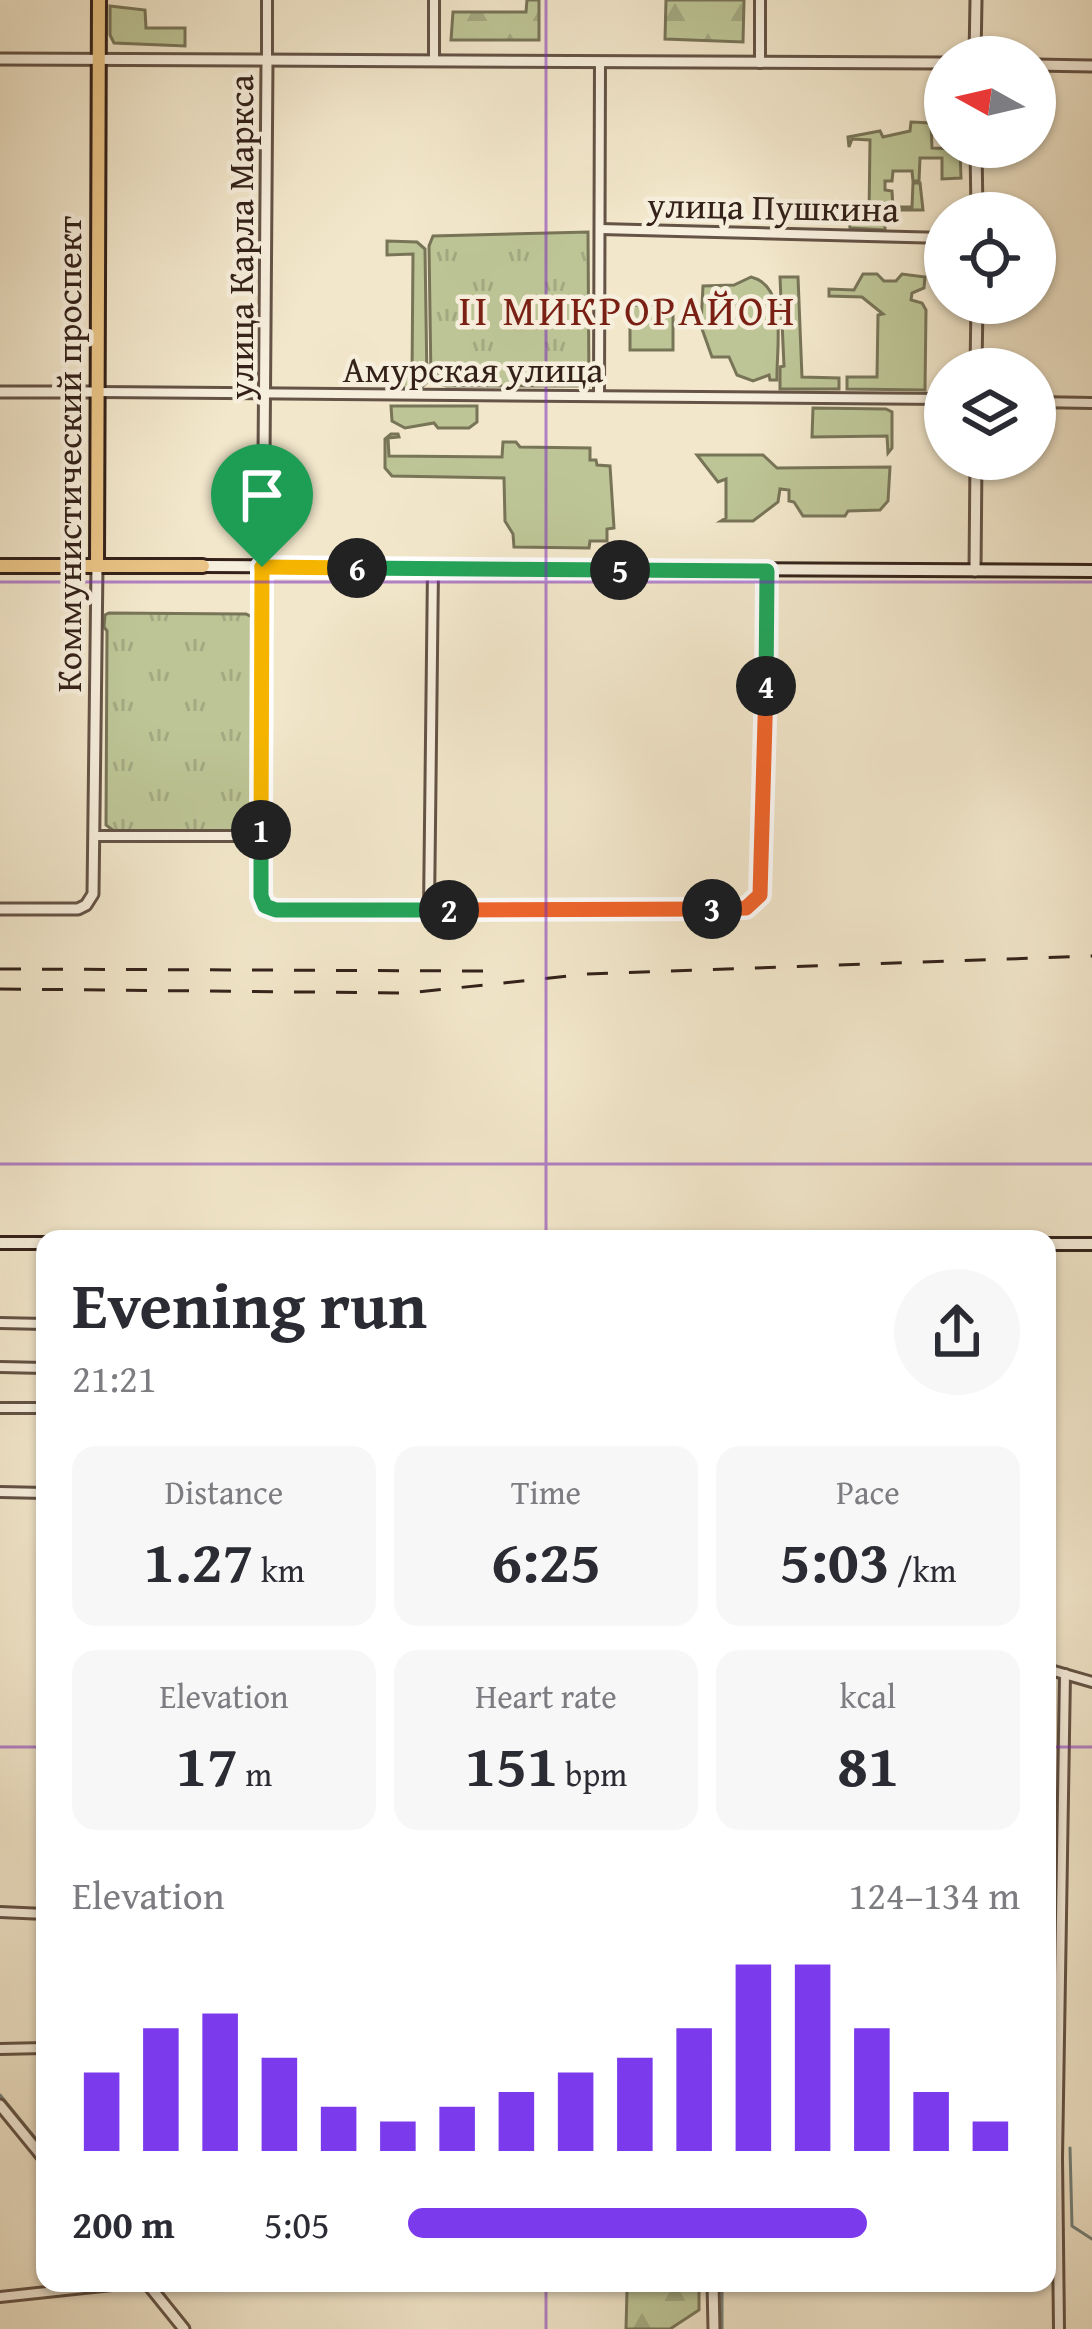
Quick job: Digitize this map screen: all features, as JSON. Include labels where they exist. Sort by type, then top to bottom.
[{"type":"main road","name":"Коммунистический проспект","points":[[98,566],[99,0]]},
{"type":"main road","points":[[0,566],[1092,571]]},
{"type":"main road","points":[[0,1243],[36,1244]]},
{"type":"main road","points":[[1056,1244],[1092,1244]]},
{"type":"street","name":"улица Карла Маркса","points":[[265,906],[261,836],[267,0]]},
{"type":"street","points":[[434,0],[434,61]]},
{"type":"street","points":[[760,0],[760,63]]},
{"type":"street","points":[[975,36],[976,0]]},
{"type":"street","points":[[0,59],[924,63]]},
{"type":"street","points":[[599,396],[600,62]]},
{"type":"street","points":[[1056,65],[1092,66]]},
{"type":"street","name":"улица Пушкина","points":[[600,229],[924,237]]},
{"type":"street","name":"Амурская улица","points":[[0,392],[924,399]]},
{"type":"street","points":[[1056,403],[1092,403]]},
{"type":"street","points":[[975,572],[976,480]]},
{"type":"street","name":"Коммунистический проспект","points":[[0,910],[69,910],[86,905],[93,894],[98,566]]},
{"type":"street","points":[[429,910],[434,569]]},
{"type":"street","points":[[265,906],[276,910],[738,909],[755,902],[762,886],[767,571]]},
{"type":"street","points":[[94,836],[261,836]]},
{"type":"street","points":[[0,1323],[36,1324]]},
{"type":"street","points":[[0,1367],[36,1368]]},
{"type":"street","points":[[0,1408],[36,1408]]},
{"type":"street","points":[[0,1492],[36,1493]]},
{"type":"street","points":[[1056,1672],[1092,1682]]},
{"type":"street","points":[[1059,2329],[1065,1674]]},
{"type":"street","points":[[0,1912],[36,1914]]},
{"type":"street","points":[[0,2049],[36,2048]]},
{"type":"street","points":[[0,2105],[36,2149]]},
{"type":"street","points":[[0,2296],[40,2292]]},
{"type":"street","points":[[154,2292],[184,2329]]},
{"type":"street","points":[[713,2292],[714,2329]]},
{"type":"green space","points":[[527,0],[539,0],[539,40],[451,40],[453,12],[526,12]]},
{"type":"green space","points":[[666,0],[744,0],[743,42],[665,39]]},
{"type":"green space","points":[[110,6],[145,10],[146,28],[185,28],[185,46],[114,43]]},
{"type":"green space","points":[[911,122],[924,123],[919,181],[913,181],[912,171],[893,171],[885,190],[892,191],[893,207],[912,207],[913,183],[920,183],[923,210],[893,210],[892,219],[885,219],[885,230],[850,228],[848,209],[851,217],[869,216],[870,140],[852,139],[849,147],[848,137],[910,131]]},
{"type":"green space","points":[[942,168],[961,168],[961,178],[942,179]]},
{"type":"green space","points":[[588,232],[589,386],[446,386],[431,380],[429,246],[433,236]]},
{"type":"green space","points":[[387,241],[417,242],[425,249],[427,382],[421,388],[395,388],[391,379],[412,377],[413,254],[387,255]]},
{"type":"green space","points":[[863,274],[877,274],[884,281],[896,281],[902,274],[924,277],[924,288],[912,293],[911,300],[924,306],[924,390],[847,389],[847,377],[877,377],[878,315],[883,314],[862,297],[829,296],[829,289],[854,290]]},
{"type":"green space","points":[[751,277],[763,283],[776,305],[777,380],[770,380],[769,375],[753,381],[737,375],[729,357],[712,357],[701,326],[729,327],[701,324],[703,286],[734,285]]},
{"type":"green space","points":[[780,277],[798,277],[802,377],[839,378],[839,389],[780,389],[780,367],[784,366]]},
{"type":"green space","points":[[630,305],[673,305],[673,350],[630,350]]},
{"type":"green space","points":[[391,406],[477,406],[477,422],[469,428],[438,428],[434,423],[405,428],[392,421]]},
{"type":"green space","points":[[813,408],[892,412],[892,448],[888,453],[887,436],[812,437]]},
{"type":"green space","points":[[391,434],[399,437],[388,438],[389,456],[502,457],[503,442],[516,442],[520,447],[590,448],[590,460],[610,466],[614,528],[607,529],[607,541],[590,541],[589,548],[514,547],[505,521],[504,478],[392,476],[385,468],[385,439]]},
{"type":"green space","points":[[697,455],[763,455],[777,468],[890,467],[888,501],[880,510],[803,516],[789,501],[789,490],[780,489],[778,502],[753,521],[721,521],[726,518],[726,479],[718,482]]},
{"type":"green space","points":[[109,613],[246,614],[254,618],[256,819],[248,831],[118,834],[106,825],[104,627]]},
{"type":"green space","points":[[627,2292],[699,2292],[699,2310],[670,2329],[626,2329]]},
{"type":"waterway","points":[[0,2095],[36,2139]]},
{"type":"waterway","points":[[1070,2148],[1072,2226],[1092,2239]]},
{"type":"waterway","points":[[722,2292],[722,2329]]},
{"type":"railway","points":[[0,989],[409,993],[587,974],[1092,956]]},
{"type":"railway","points":[[0,969],[486,971]]},
{"type":"district","name":"II МИКРОРАЙОН","points":[[628,309]]},
{"type":"route","points":[[262,567],[767,571],[760,895],[738,909],[276,910],[265,906],[261,896],[262,567]]}]
